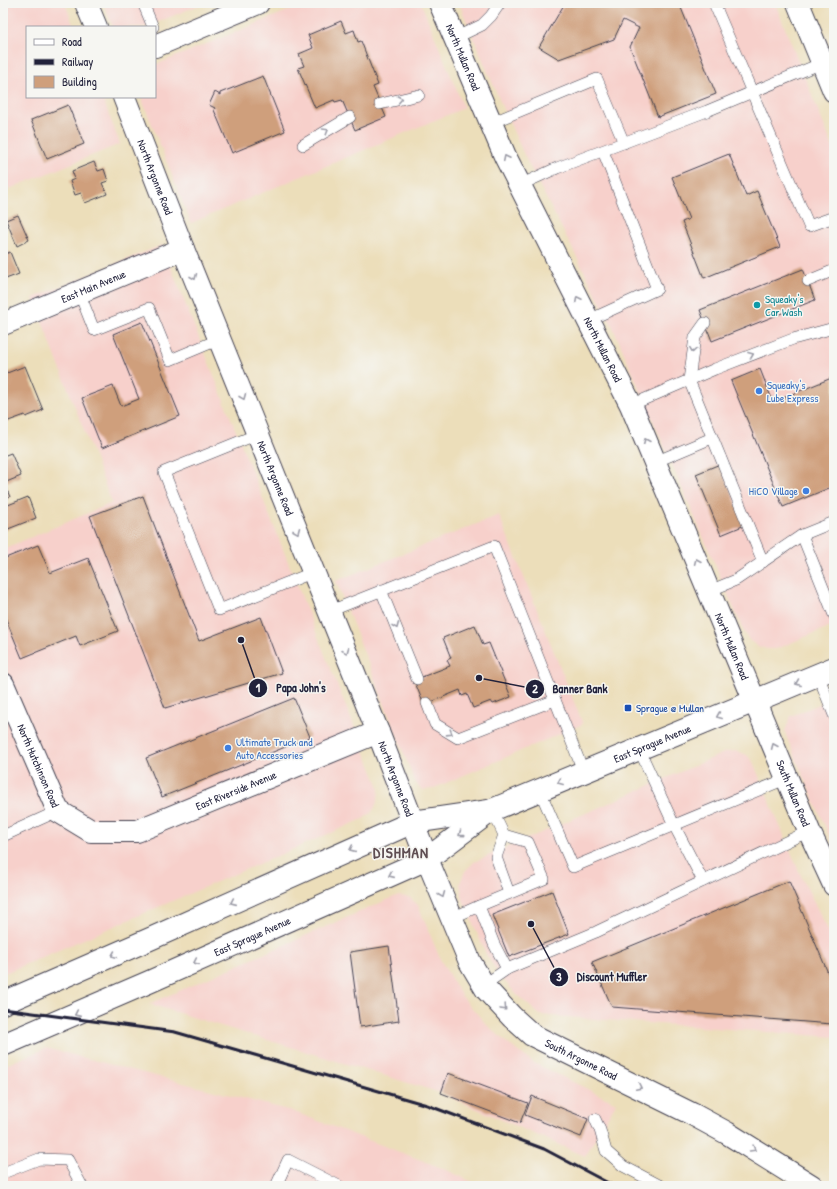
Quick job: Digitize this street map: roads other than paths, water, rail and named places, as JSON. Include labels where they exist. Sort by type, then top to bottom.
[{"type":"main road","points":[[86,3],[96,26]]},
{"type":"main road","points":[[156,38],[226,9],[258,3]]},
{"type":"main road","name":"North Mullan Road","points":[[440,3],[505,156],[631,405],[755,701]]},
{"type":"main road","points":[[798,3],[834,91]]},
{"type":"main road","name":"North Argonne Road","points":[[124,98],[183,249],[330,611],[427,859]]},
{"type":"main road","name":"East Main Avenue","points":[[3,324],[183,249]]},
{"type":"main road","name":"East Sprague Avenue","points":[[3,1003],[150,940],[413,822],[492,810],[826,672]]},
{"type":"main road","name":"North Hutchinson Road","points":[[3,684],[58,811],[91,831]]},
{"type":"main road","name":"South Mullan Road","points":[[755,701],[809,831],[833,881]]},
{"type":"main road","name":"East Riverside Avenue","points":[[91,831],[138,831],[378,732]]},
{"type":"main road","name":"East Sprague Avenue","points":[[3,1045],[427,859],[492,810]]},
{"type":"main road","name":"South Argonne Road","points":[[427,859],[470,962],[484,985],[512,1017],[532,1035],[692,1114],[733,1137],[812,1186]]},
{"type":"lane","points":[[143,3],[152,26]]},
{"type":"lane","points":[[455,38],[482,26],[500,3]]},
{"type":"lane","points":[[714,3],[809,226],[834,217]]},
{"type":"lane","points":[[520,185],[557,168],[707,111],[822,62]]},
{"type":"lane","points":[[491,123],[597,79],[624,143]]},
{"type":"lane","points":[[380,104],[419,95]]},
{"type":"lane","points":[[303,145],[350,117]]},
{"type":"lane","points":[[589,320],[657,289],[603,151]]},
{"type":"lane","points":[[808,281],[834,271]]},
{"type":"lane","points":[[79,292],[94,330],[149,308],[170,360],[220,339]]},
{"type":"lane","points":[[705,323],[695,338],[689,380],[763,562]]},
{"type":"lane","points":[[631,405],[715,369],[793,339],[834,328]]},
{"type":"lane","points":[[258,434],[164,472],[218,610],[314,572]]},
{"type":"lane","points":[[655,462],[712,438]]},
{"type":"lane","points":[[709,591],[736,580],[802,535],[834,522]]},
{"type":"lane","points":[[802,535],[834,615]]},
{"type":"lane","points":[[330,611],[494,546],[584,773]]},
{"type":"lane","points":[[381,590],[417,679]]},
{"type":"lane","points":[[826,672],[834,715]]},
{"type":"lane","points":[[427,704],[435,724],[458,738],[555,700]]},
{"type":"lane","points":[[639,749],[674,825],[703,881]]},
{"type":"lane","points":[[540,791],[573,867],[788,778]]},
{"type":"lane","points":[[492,810],[504,835],[496,857],[509,893]]},
{"type":"lane","points":[[3,836],[58,811]]},
{"type":"lane","points":[[484,985],[507,968],[596,932],[809,831]]},
{"type":"lane","points":[[452,918],[544,879],[528,842],[504,835]]},
{"type":"lane","points":[[479,906],[494,944],[507,968]]},
{"type":"lane","points":[[595,1119],[606,1151],[624,1166],[661,1186]]},
{"type":"lane","points":[[3,1173],[39,1159],[68,1160],[82,1186]]},
{"type":"lane","points":[[276,1186],[288,1160],[340,1186]]},
{"type":"railway","points":[[3,1009],[175,1032],[427,1105],[544,1149],[614,1186]]},
{"type":"place","name":"Squeaky's Car Wash","points":[[757,305]]},
{"type":"place","name":"Squeaky's Lube Express","points":[[759,391]]},
{"type":"place","name":"HiCO Village","points":[[806,491]]},
{"type":"place","name":"Papa John's","points":[[241,640]]},
{"type":"place","name":"Banner Bank","points":[[479,678]]},
{"type":"place","name":"Sprague @ Mullan","points":[[628,708]]},
{"type":"place","name":"Ultimate Truck and Auto Accessories","points":[[228,748]]},
{"type":"place","name":"Discount Muffler","points":[[531,924]]},
{"type":"district","name":"DISHMAN","points":[[401,853]]}]
